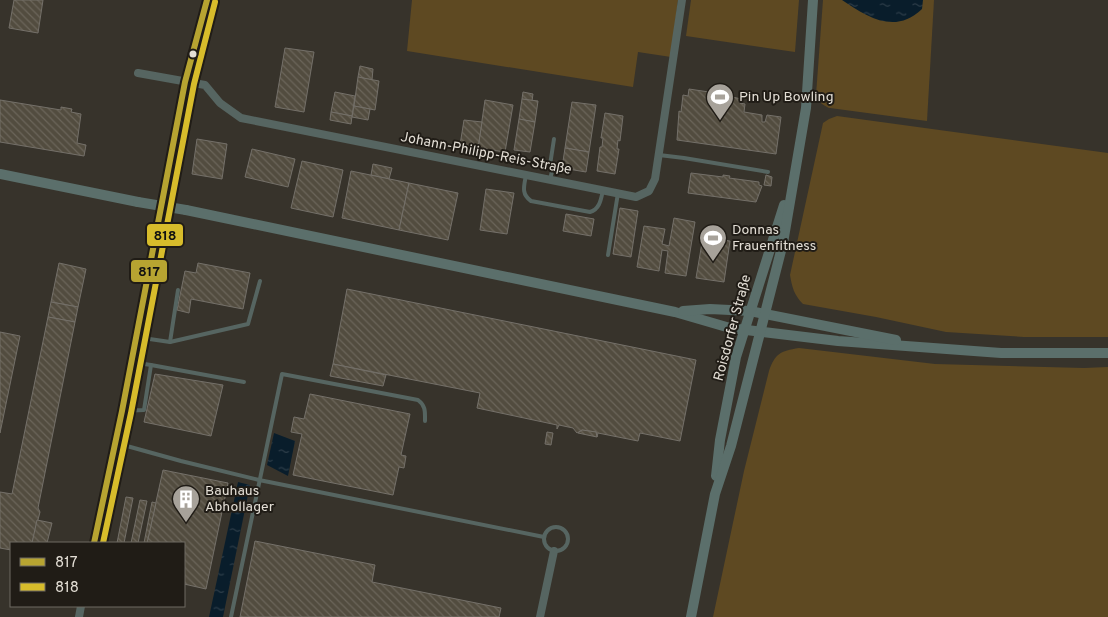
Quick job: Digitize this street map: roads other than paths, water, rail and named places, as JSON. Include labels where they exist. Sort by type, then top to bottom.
[{"type":"main road","name":"Roisdorfer Straße","points":[[691,617],[715,494],[731,446],[783,243],[806,108],[813,0]]},
{"type":"main road","points":[[0,174],[186,210],[675,312],[730,328],[838,341],[1001,353],[1108,353]]},
{"type":"main road","name":"Roisdorfer Straße","points":[[715,494],[720,440],[736,357],[794,174]]},
{"type":"main road","points":[[675,312],[710,309],[750,311],[928,347]]},
{"type":"street","points":[[94,542],[116,443],[185,82],[207,0]]},
{"type":"street","name":"Johann-Philipp-Reis-Straße","points":[[138,73],[205,85],[220,103],[241,118],[636,197],[649,191],[655,179],[682,0]]},
{"type":"street","points":[[540,617],[554,551]]},
{"type":"lane","points":[[550,180],[554,139]]},
{"type":"lane","points":[[659,155],[768,172]]},
{"type":"lane","points":[[526,175],[523,190],[524,195],[531,201],[590,212],[600,204],[602,190]]},
{"type":"lane","points":[[608,255],[618,193]]},
{"type":"lane","points":[[136,337],[170,342],[248,324],[260,281]]},
{"type":"lane","points":[[170,342],[178,290]]},
{"type":"lane","points":[[131,362],[244,382]]},
{"type":"lane","points":[[122,411],[144,410],[151,365]]},
{"type":"lane","points":[[231,617],[282,374],[418,400],[423,404],[425,411],[424,421]]},
{"type":"lane","points":[[116,443],[259,480],[544,537]]},
{"type":"lane","points":[[557,526],[567,533],[568,542],[565,547],[554,551],[547,548],[544,537],[548,529],[557,526]]},
{"type":"water","points":[[842,0],[923,0],[922,9],[912,17],[902,21],[891,22],[871,17]]},
{"type":"water","points":[[274,433],[295,441],[288,476],[267,465]]},
{"type":"water","points":[[238,482],[250,485],[223,617],[209,617]]},
{"type":"place","name":"Pin Up Bowling","points":[[720,121]]},
{"type":"place","name":"Donnas Frauenfitness","points":[[713,262]]},
{"type":"place","name":"Bauhaus Abhollager","points":[[186,523]]}]
